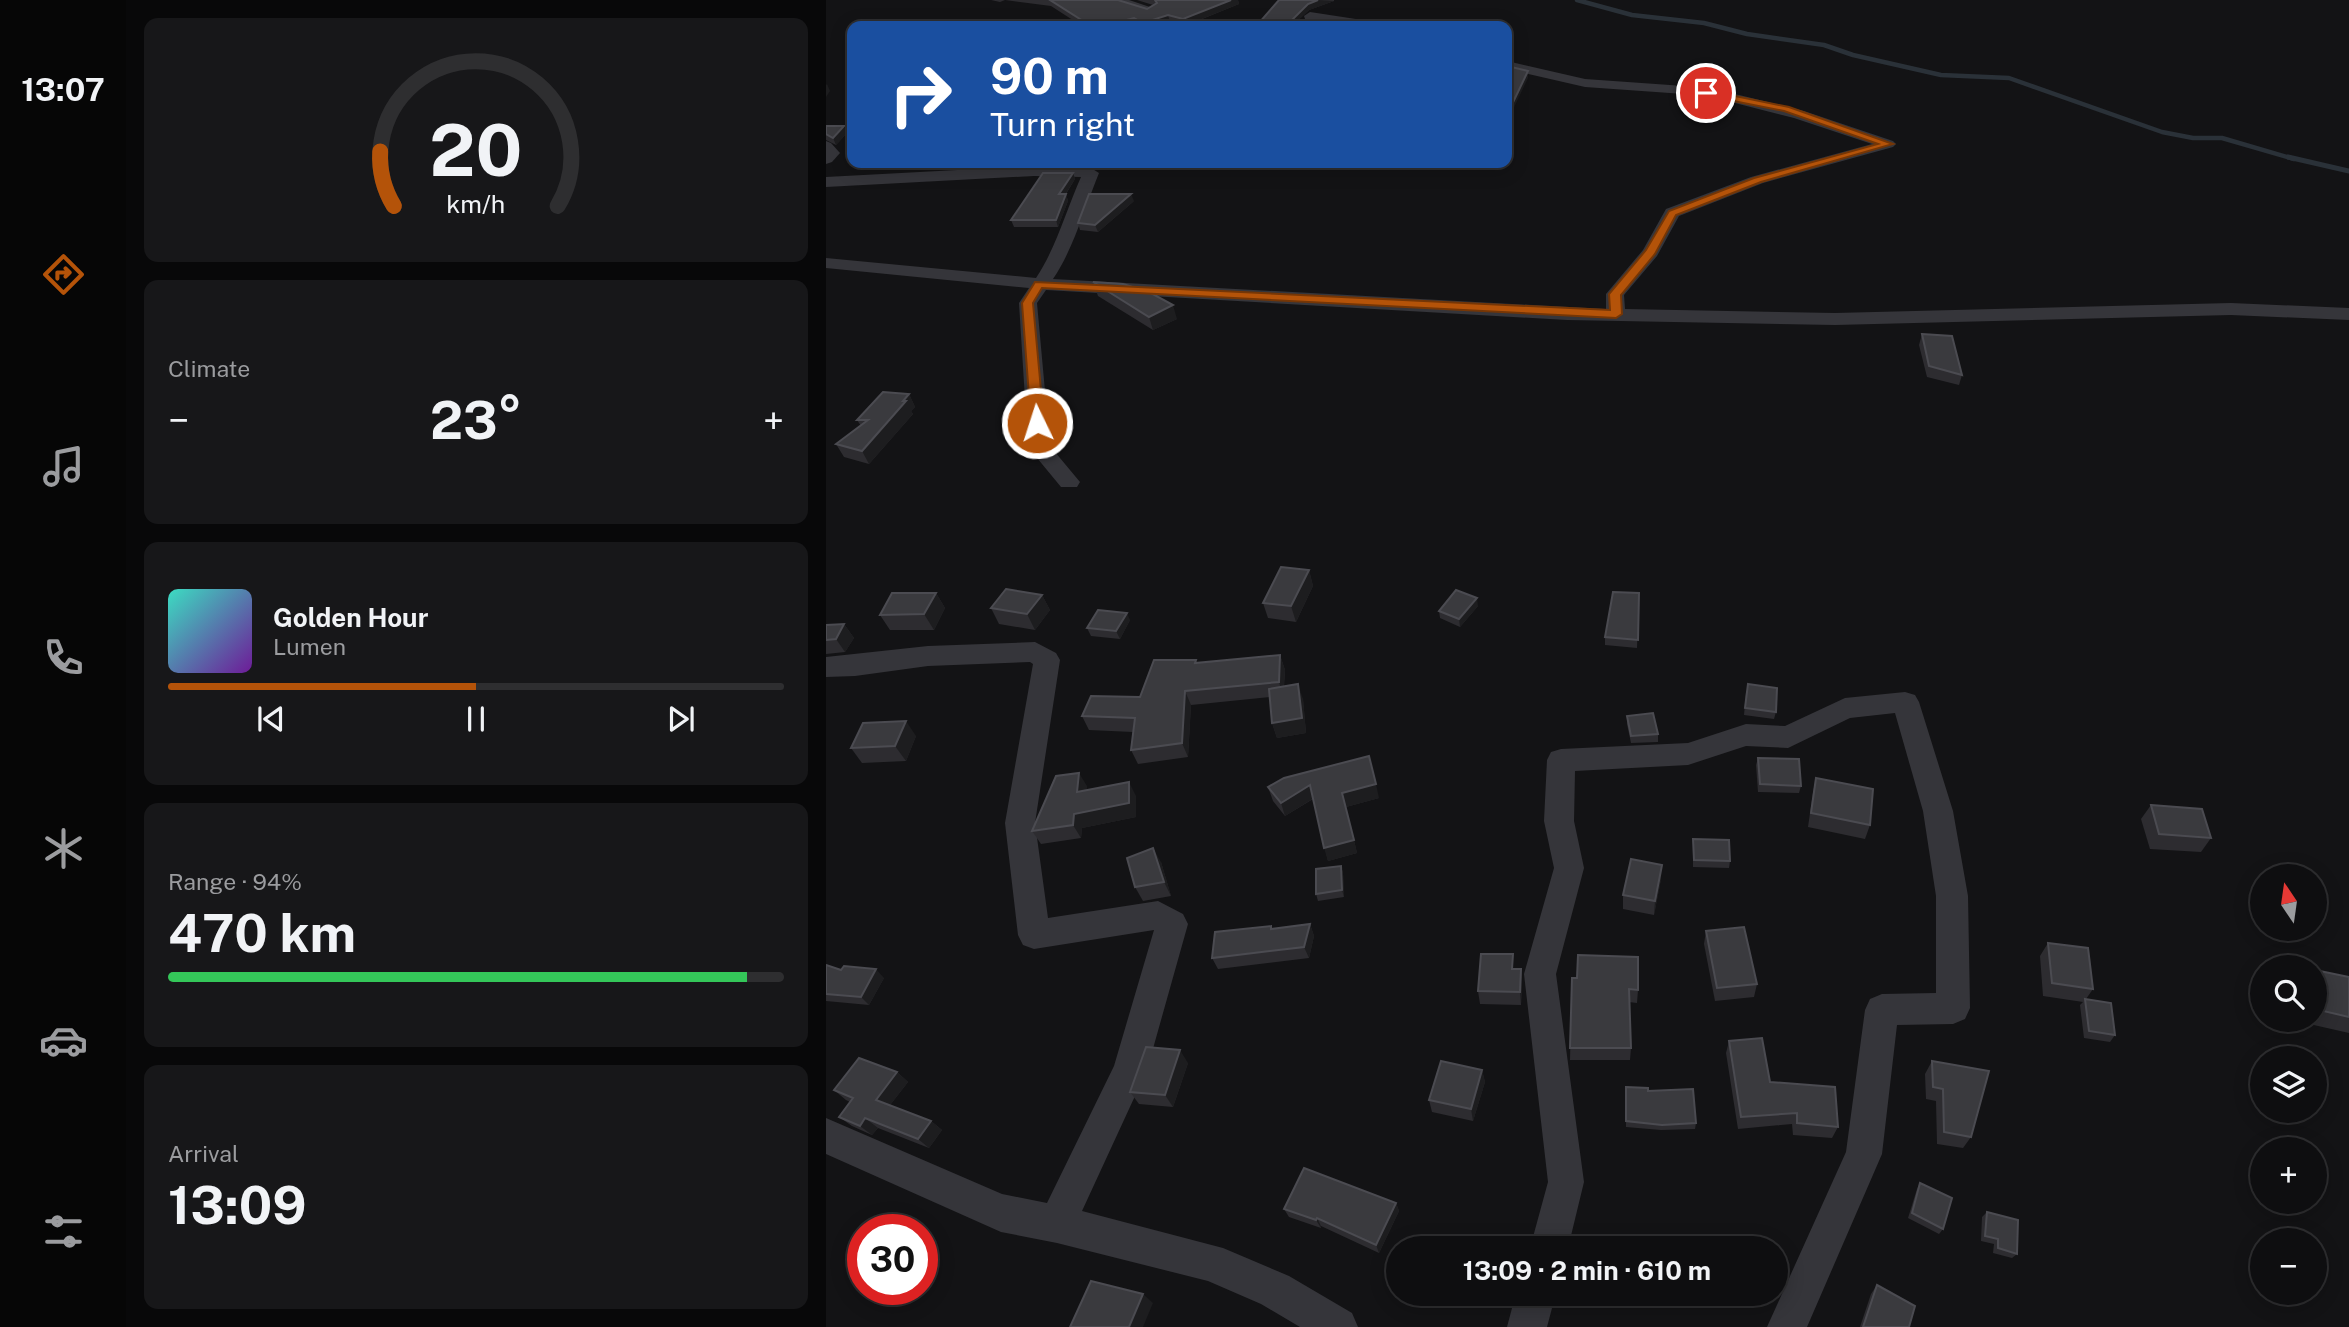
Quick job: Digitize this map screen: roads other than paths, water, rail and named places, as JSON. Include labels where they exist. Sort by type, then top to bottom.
[{"type":"street","points":[[1113,0],[1150,9]]},
{"type":"street","points":[[1302,21],[1328,0]]},
{"type":"street","points":[[1310,16],[1354,21]]},
{"type":"street","points":[[1512,66],[1572,81],[1612,86],[1665,87],[1749,100],[1786,109],[1888,144],[1757,180],[1672,213],[1651,252],[1615,294],[1616,314]]},
{"type":"street","points":[[826,146],[832,153],[826,159]]},
{"type":"street","points":[[826,182],[1095,168],[1058,258],[1028,303],[1039,447],[1069,482]]},
{"type":"street","points":[[826,262],[1039,284],[1733,318],[1894,318],[2231,309],[2349,314]]},
{"type":"street","points":[[826,667],[856,666],[928,656],[1035,652],[1046,660],[1020,823],[1034,935],[1158,915],[1172,924],[1130,1070],[1057,1224]]},
{"type":"street","points":[[1552,1236],[1566,1182],[1540,974],[1569,868],[1559,821],[1561,760],[1688,754],[1746,735],[1788,737],[1845,708],[1905,702],[1938,811],[1952,896],[1953,1008],[1882,1010],[1864,1154],[1787,1327]]},
{"type":"street","points":[[826,1136],[1000,1213],[1057,1224],[1209,1262],[1275,1290],[1338,1327]]},
{"type":"street","points":[[1527,1327],[1533,1306]]},
{"type":"waterway","points":[[1577,0],[1632,15],[1704,23],[1747,34],[1824,45],[1853,55],[1941,75],[2009,78],[2162,132],[2193,138],[2222,138],[2294,159]]},
{"type":"waterway","points":[[2288,157],[2349,171]]}]
